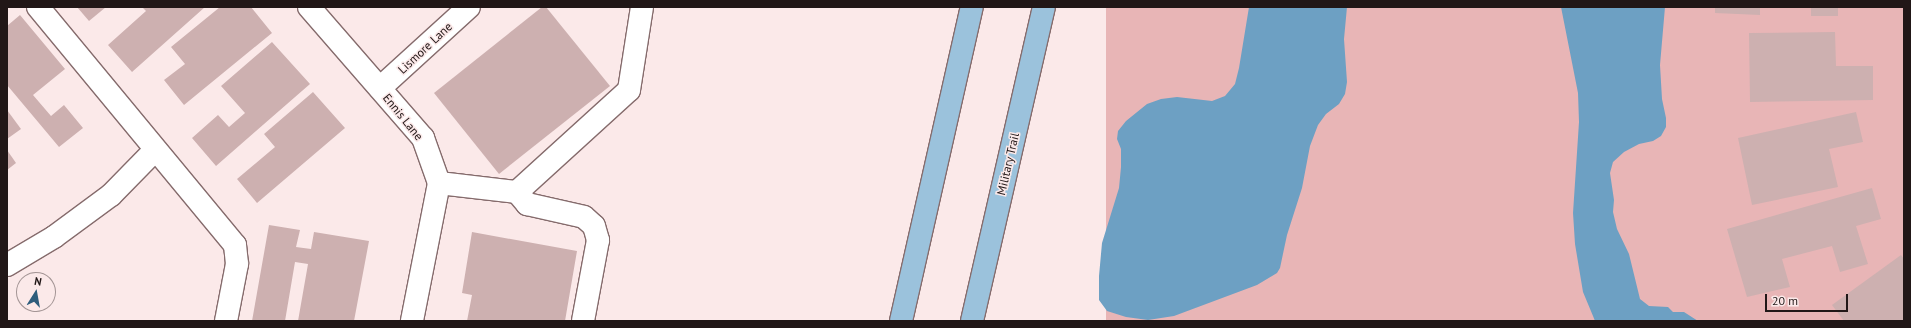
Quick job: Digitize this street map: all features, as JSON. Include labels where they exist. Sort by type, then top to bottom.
[{"type":"main road","points":[[901,321],[972,7]]},
{"type":"main road","name":"Military Trail","points":[[972,321],[1044,7]]},
{"type":"street","points":[[38,7],[235,245],[237,264],[226,321]]},
{"type":"street","name":"Ennis Lane","points":[[309,7],[423,138],[439,183]]},
{"type":"street","name":"Lismore Lane","points":[[380,88],[469,7]]},
{"type":"street","points":[[517,192],[629,90],[642,7]]},
{"type":"street","points":[[7,265],[54,237],[111,195],[155,150]]},
{"type":"street","points":[[412,321],[439,183],[517,192],[527,204],[584,216],[594,226],[598,240],[583,321]]},
{"type":"shaded area","points":[[1106,7],[1904,7],[1904,321],[1106,321]]},
{"type":"water","points":[[1249,7],[1347,7],[1344,39],[1347,82],[1345,94],[1339,104],[1326,114],[1318,125],[1310,146],[1302,188],[1287,235],[1280,268],[1277,273],[1257,285],[1174,316],[1148,320],[1126,317],[1107,311],[1099,300],[1099,276],[1102,243],[1119,188],[1121,149],[1117,139],[1118,131],[1126,121],[1147,104],[1161,99],[1177,97],[1212,101],[1225,96],[1235,84]]},
{"type":"water","points":[[1561,7],[1665,7],[1660,65],[1662,99],[1666,118],[1666,127],[1661,136],[1653,141],[1639,144],[1624,152],[1613,162],[1610,173],[1614,200],[1613,212],[1617,229],[1629,254],[1640,299],[1649,306],[1668,307],[1673,312],[1684,312],[1698,321],[1595,321],[1583,292],[1575,244],[1573,213],[1579,122],[1578,93]]},
{"type":"building","points":[[77,7],[106,7],[89,21]]},
{"type":"building","points":[[142,7],[205,7],[132,72],[108,45],[146,11]]},
{"type":"building","points":[[220,7],[251,7],[272,33],[184,105],[164,80],[185,64],[171,47]]},
{"type":"building","points":[[542,7],[546,7],[610,86],[499,174],[434,93]]},
{"type":"building","points":[[1715,7],[1760,7],[1760,15],[1715,13]]},
{"type":"building","points":[[1811,7],[1838,7],[1838,16],[1811,16]]},
{"type":"building","points":[[20,15],[65,69],[33,95],[51,116],[64,105],[83,128],[59,147],[7,85],[7,26]]},
{"type":"building","points":[[1835,32],[1836,66],[1873,66],[1873,100],[1750,102],[1749,33]]},
{"type":"building","points":[[272,42],[310,84],[216,166],[192,138],[218,115],[229,127],[245,113],[221,86]]},
{"type":"building","points":[[313,92],[345,128],[257,203],[237,179],[275,147],[264,134]]},
{"type":"building","points":[[7,110],[21,129],[7,139]]},
{"type":"building","points":[[1856,112],[1863,142],[1829,149],[1838,187],[1752,205],[1738,138]]},
{"type":"building","points":[[7,150],[16,163],[7,170]]},
{"type":"building","points":[[1872,188],[1881,219],[1856,226],[1868,264],[1840,272],[1832,246],[1782,259],[1790,287],[1747,297],[1727,229]]},
{"type":"building","points":[[269,225],[300,230],[296,247],[311,249],[314,232],[369,241],[354,321],[298,321],[308,264],[295,262],[285,321],[252,321]]},
{"type":"building","points":[[472,232],[577,251],[565,321],[467,321],[472,295],[462,293]]},
{"type":"building","points":[[1901,255],[1904,259],[1904,321],[1844,321],[1832,305]]}]
